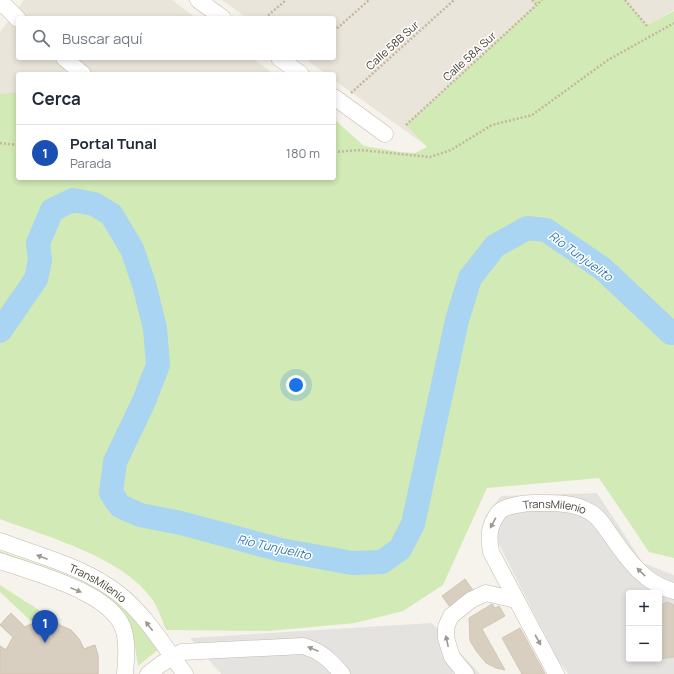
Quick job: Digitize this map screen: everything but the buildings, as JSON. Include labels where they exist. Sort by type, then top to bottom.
[{"type":"street","points":[[198,0],[220,16]]},
{"type":"street","points":[[0,1],[16,17]]},
{"type":"street","points":[[66,60],[81,72]]},
{"type":"street","points":[[282,60],[298,72]]},
{"type":"street","points":[[337,100],[385,134]]},
{"type":"street","name":"TransMilenio","points":[[556,674],[491,552],[488,540],[490,527],[500,511],[523,503],[553,503],[581,508],[591,512],[600,519],[620,548],[641,573],[662,589],[674,591]]},
{"type":"street","name":"TransMilenio","points":[[0,541],[98,579],[120,595],[142,617],[185,674]]},
{"type":"street","name":"TransMilenio","points":[[0,561],[82,592],[111,611],[123,628],[125,640],[125,674]]},
{"type":"street","points":[[466,674],[452,657],[446,638],[446,627],[451,616],[471,600],[486,593],[516,600]]},
{"type":"street","points":[[148,674],[172,657],[182,652],[193,650],[303,646],[316,650],[328,658],[342,674]]},
{"type":"path","points":[[267,16],[286,0]]},
{"type":"path","points":[[336,29],[369,0]]},
{"type":"path","name":"Calle 58B Sur","points":[[337,100],[454,0]]},
{"type":"path","points":[[532,0],[536,5]]},
{"type":"path","name":"Calle 58A Sur","points":[[406,125],[542,0]]},
{"type":"path","points":[[625,0],[647,26]]},
{"type":"path","points":[[336,152],[360,150],[430,157],[450,150],[492,125],[532,115],[608,60],[674,23]]},
{"type":"path","points":[[0,143],[16,146]]},
{"type":"shaded area","points":[[24,0],[172,0],[193,16],[16,16],[16,60],[255,60],[271,72],[16,72],[16,92],[0,94],[0,32]]},
{"type":"shaded area","points":[[222,0],[674,0],[674,10],[428,147],[336,81],[336,72],[323,72],[307,60],[336,60],[336,16],[244,16]]},
{"type":"shaded area","points":[[597,493],[643,563],[674,575],[674,674],[568,674],[557,658],[485,517],[501,496]]},
{"type":"shaded area","points":[[432,623],[480,674],[221,674],[190,638]]},
{"type":"green space","points":[[532,0],[625,0],[647,25],[674,11],[674,558],[649,552],[599,478],[487,488],[443,585],[403,611],[355,623],[268,631],[166,630],[152,599],[139,584],[122,571],[83,550],[0,519],[0,94],[16,92],[16,180],[336,180],[336,121],[364,146],[415,153],[427,147],[406,125],[536,5]]},
{"type":"green space","points":[[0,551],[70,576],[103,593],[132,615],[159,649],[138,666],[134,641],[123,618],[0,556]]},
{"type":"green space","points":[[0,585],[62,625],[44,621],[33,623],[0,592]]},
{"type":"waterway","name":"Río Tunjuelito","points":[[0,331],[36,279],[40,260],[38,243],[52,210],[73,200],[94,204],[111,214],[132,249],[144,284],[155,328],[158,365],[144,401],[115,462],[111,493],[120,506],[140,515],[181,523],[281,550],[352,563],[382,562],[400,549],[413,524],[457,320],[470,278],[495,246],[527,228],[546,230],[603,269],[671,333],[674,333]]},
{"type":"place","name":"Portal Tunal","points":[[45,643]]}]
